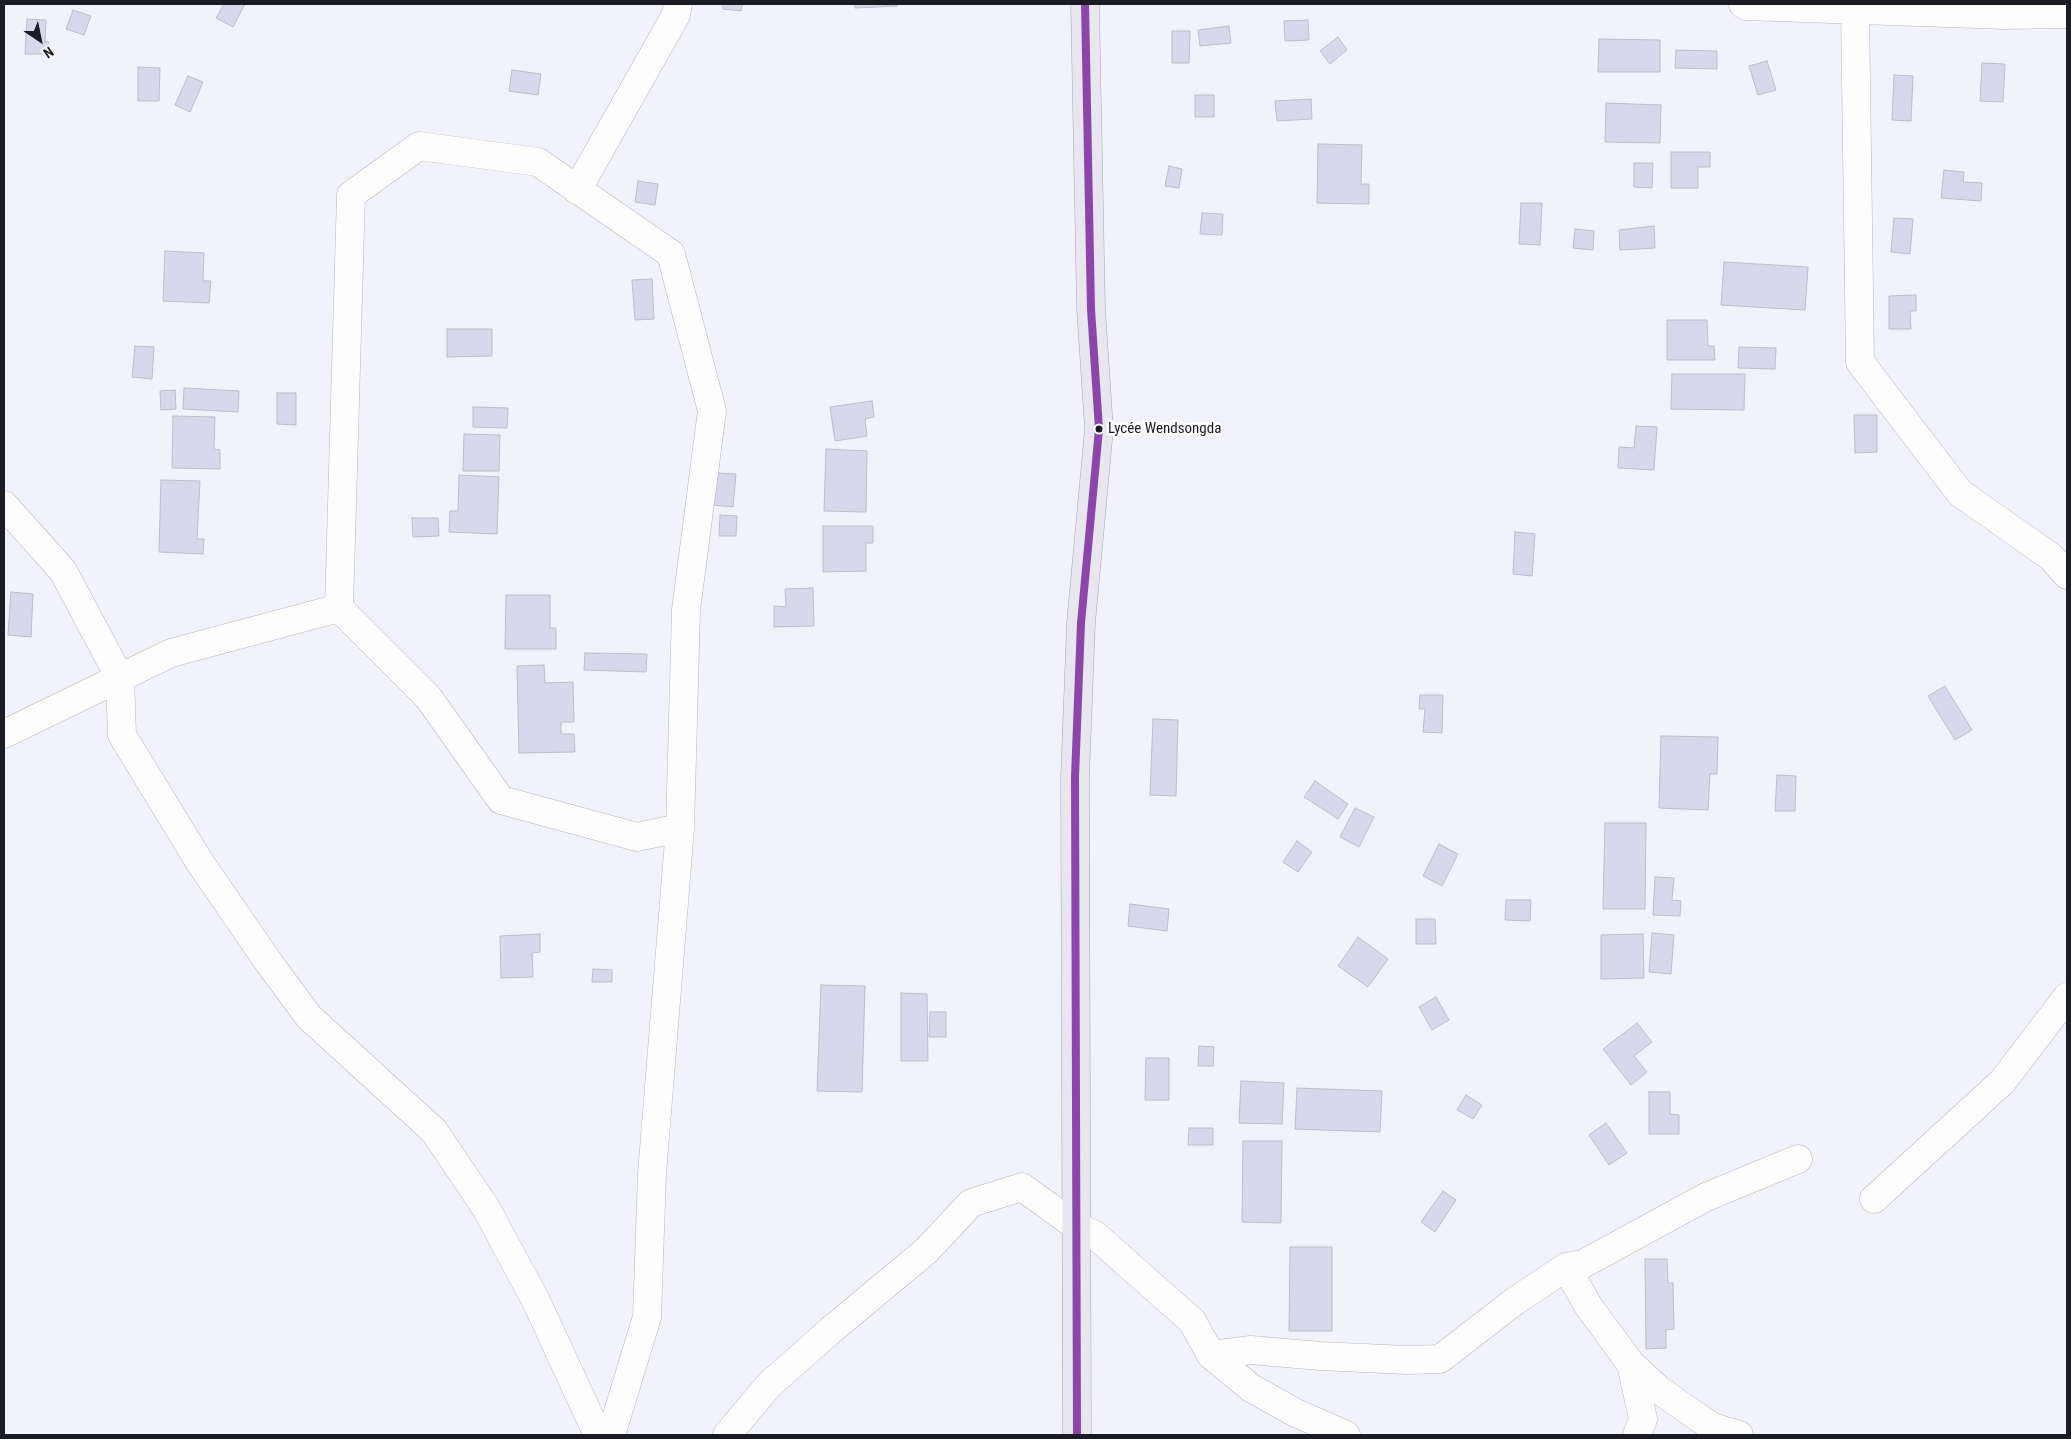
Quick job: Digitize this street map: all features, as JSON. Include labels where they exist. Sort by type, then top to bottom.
[{"type":"main road","points":[[1077,1435],[1075,777],[1081,623],[1099,428],[1091,309],[1085,4]]},
{"type":"street","points":[[578,190],[676,15],[678,4]]},
{"type":"street","points":[[1743,4],[1746,6],[2006,15],[2067,14]]},
{"type":"street","points":[[1855,9],[1860,362],[1960,493],[2051,557],[2067,575]]},
{"type":"street","points":[[610,1435],[648,1317],[652,1174],[680,828],[686,610],[712,411],[671,254],[538,162],[419,146],[351,195],[339,608],[428,697],[501,800],[637,837],[680,828]]},
{"type":"street","points":[[4,505],[63,571],[120,678],[122,735],[200,861],[269,963],[308,1017],[434,1130],[486,1208],[536,1301],[598,1435]]},
{"type":"street","points":[[4,734],[171,653],[339,608]]},
{"type":"street","points":[[1874,1199],[2002,1082],[2067,997]]},
{"type":"street","points":[[1211,1354],[1251,1350],[1320,1356],[1440,1360],[1515,1301],[1566,1267],[1583,1264],[1706,1197],[1798,1159]]},
{"type":"street","points":[[727,1435],[769,1385],[831,1330],[926,1251],[971,1203],[1022,1187],[1076,1226],[1094,1235],[1192,1321],[1211,1354],[1251,1388],[1296,1412],[1346,1435]]},
{"type":"street","points":[[1566,1267],[1589,1307],[1631,1364],[1658,1389],[1712,1426],[1739,1435]]},
{"type":"street","points":[[1631,1364],[1643,1419],[1637,1435]]},
{"type":"building","points":[[224,4],[245,4],[233,27],[216,18]]},
{"type":"building","points":[[723,4],[742,4],[741,11],[723,9]]},
{"type":"building","points":[[855,4],[897,4],[897,6],[855,8]]},
{"type":"building","points":[[73,10],[91,16],[84,35],[66,29]]},
{"type":"building","points":[[27,19],[46,20],[45,42],[49,42],[49,54],[25,54]]},
{"type":"building","points":[[1308,20],[1309,40],[1285,41],[1284,21]]},
{"type":"building","points":[[1229,26],[1231,43],[1200,46],[1198,30]]},
{"type":"building","points":[[1172,31],[1190,31],[1189,63],[1172,63]]},
{"type":"building","points":[[1338,37],[1347,50],[1330,64],[1320,51]]},
{"type":"building","points":[[1599,39],[1660,40],[1660,72],[1598,72]]},
{"type":"building","points":[[1676,50],[1717,51],[1717,69],[1675,68]]},
{"type":"building","points":[[1767,61],[1776,90],[1758,95],[1749,66]]},
{"type":"building","points":[[1982,63],[2005,64],[2003,102],[1980,101]]},
{"type":"building","points":[[138,67],[160,68],[159,101],[138,101]]},
{"type":"building","points":[[512,70],[541,74],[538,95],[509,91]]},
{"type":"building","points":[[1894,75],[1913,76],[1911,121],[1892,120]]},
{"type":"building","points":[[188,76],[203,82],[190,112],[175,105]]},
{"type":"building","points":[[1195,95],[1214,95],[1214,117],[1195,117]]},
{"type":"building","points":[[1311,99],[1312,119],[1277,121],[1275,101]]},
{"type":"building","points":[[1606,103],[1661,105],[1660,143],[1605,142]]},
{"type":"building","points":[[1318,144],[1362,145],[1361,184],[1369,184],[1369,204],[1317,203]]},
{"type":"building","points":[[1671,152],[1710,152],[1710,167],[1698,167],[1698,188],[1671,188]]},
{"type":"building","points":[[1634,163],[1653,163],[1652,188],[1634,187]]},
{"type":"building","points":[[1169,166],[1182,169],[1179,188],[1165,186]]},
{"type":"building","points":[[1944,170],[1964,172],[1963,182],[1982,183],[1981,201],[1941,198]]},
{"type":"building","points":[[638,181],[658,184],[655,205],[635,202]]},
{"type":"building","points":[[1521,203],[1542,203],[1540,245],[1519,244]]},
{"type":"building","points":[[1202,213],[1223,214],[1222,235],[1200,234]]},
{"type":"building","points":[[1894,218],[1913,219],[1910,254],[1891,252]]},
{"type":"building","points":[[1654,226],[1655,248],[1620,250],[1619,230]]},
{"type":"building","points":[[1575,229],[1594,231],[1593,250],[1573,248]]},
{"type":"building","points":[[165,251],[204,253],[203,281],[211,281],[209,303],[163,301]]},
{"type":"building","points":[[1724,262],[1808,267],[1805,310],[1721,305]]},
{"type":"building","points":[[652,279],[654,319],[635,320],[632,280]]},
{"type":"building","points":[[1916,295],[1916,311],[1910,311],[1911,329],[1889,329],[1889,296]]},
{"type":"building","points":[[1667,320],[1707,320],[1708,346],[1714,346],[1715,360],[1667,360]]},
{"type":"building","points":[[447,329],[492,329],[492,356],[447,357]]},
{"type":"building","points":[[135,346],[154,347],[152,379],[132,377]]},
{"type":"building","points":[[1739,347],[1776,348],[1775,369],[1738,368]]},
{"type":"building","points":[[1672,374],[1745,374],[1744,410],[1671,409]]},
{"type":"building","points":[[184,388],[239,391],[238,412],[183,409]]},
{"type":"building","points":[[175,390],[176,409],[161,410],[160,391]]},
{"type":"building","points":[[277,393],[296,393],[296,425],[277,424]]},
{"type":"building","points":[[872,401],[874,417],[865,419],[867,436],[835,441],[830,407]]},
{"type":"building","points":[[473,407],[508,408],[507,428],[473,427]]},
{"type":"building","points":[[1854,415],[1877,415],[1877,452],[1855,453]]},
{"type":"building","points":[[173,416],[215,417],[214,449],[220,450],[220,469],[172,468]]},
{"type":"building","points":[[1636,426],[1657,427],[1654,470],[1618,468],[1619,447],[1634,448]]},
{"type":"building","points":[[464,434],[500,435],[499,471],[463,471]]},
{"type":"building","points":[[826,449],[867,451],[866,512],[824,511]]},
{"type":"building","points":[[716,473],[736,474],[733,507],[712,505]]},
{"type":"building","points":[[459,475],[499,477],[497,534],[449,532],[450,511],[458,511]]},
{"type":"building","points":[[161,480],[200,481],[197,539],[204,539],[203,554],[159,552]]},
{"type":"building","points":[[720,515],[737,516],[736,536],[719,536]]},
{"type":"building","points":[[412,518],[438,518],[439,536],[413,537]]},
{"type":"building","points":[[823,526],[873,526],[873,543],[866,543],[866,571],[823,572]]},
{"type":"building","points":[[1515,532],[1535,534],[1532,576],[1513,574]]},
{"type":"building","points":[[813,588],[814,626],[774,627],[774,606],[786,607],[785,589]]},
{"type":"building","points":[[11,592],[33,594],[31,637],[8,635]]},
{"type":"building","points":[[506,595],[550,595],[550,628],[556,628],[556,649],[505,649]]},
{"type":"building","points":[[585,653],[647,654],[646,672],[584,670]]},
{"type":"building","points":[[544,665],[545,683],[573,682],[574,722],[561,722],[561,734],[574,734],[575,752],[519,753],[517,666]]},
{"type":"building","points":[[1945,686],[1972,730],[1955,740],[1928,696]]},
{"type":"building","points":[[1420,695],[1443,695],[1442,733],[1423,732],[1425,709],[1419,709]]},
{"type":"building","points":[[1153,719],[1178,720],[1176,796],[1150,795]]},
{"type":"building","points":[[1661,736],[1718,737],[1717,774],[1710,774],[1708,810],[1659,808]]},
{"type":"building","points":[[1777,775],[1796,776],[1795,811],[1775,811]]},
{"type":"building","points":[[1315,781],[1348,804],[1338,819],[1304,797]]},
{"type":"building","points":[[1355,808],[1374,817],[1359,847],[1340,837]]},
{"type":"building","points":[[1605,823],[1646,823],[1645,909],[1603,909]]},
{"type":"building","points":[[1297,841],[1312,852],[1298,872],[1283,862]]},
{"type":"building","points":[[1439,844],[1458,854],[1442,886],[1423,876]]},
{"type":"building","points":[[1655,877],[1674,878],[1672,900],[1681,901],[1680,916],[1653,915]]},
{"type":"building","points":[[1506,900],[1531,900],[1530,921],[1505,920]]},
{"type":"building","points":[[1130,904],[1169,909],[1167,931],[1128,926]]},
{"type":"building","points":[[1416,919],[1435,919],[1436,944],[1416,944]]},
{"type":"building","points":[[1652,933],[1674,935],[1671,974],[1649,972]]},
{"type":"building","points":[[540,934],[540,952],[532,953],[533,977],[501,978],[500,936]]},
{"type":"building","points":[[1643,934],[1644,978],[1601,979],[1601,935]]},
{"type":"building","points":[[1358,937],[1388,959],[1368,987],[1338,966]]},
{"type":"building","points":[[593,969],[612,970],[612,982],[592,982]]},
{"type":"building","points":[[821,985],[865,986],[862,1092],[817,1091]]},
{"type":"building","points":[[901,993],[927,994],[928,1061],[901,1061]]},
{"type":"building","points":[[1436,997],[1449,1020],[1432,1030],[1419,1007]]},
{"type":"building","points":[[930,1012],[946,1012],[946,1037],[929,1037]]},
{"type":"building","points":[[1637,1023],[1652,1042],[1634,1056],[1647,1072],[1631,1085],[1603,1049]]},
{"type":"building","points":[[1199,1046],[1214,1047],[1213,1066],[1198,1066]]},
{"type":"building","points":[[1146,1058],[1169,1058],[1169,1100],[1145,1100]]},
{"type":"building","points":[[1241,1081],[1284,1083],[1282,1124],[1239,1123]]},
{"type":"building","points":[[1297,1088],[1382,1091],[1380,1132],[1295,1129]]},
{"type":"building","points":[[1649,1092],[1670,1092],[1670,1114],[1679,1115],[1679,1134],[1649,1134]]},
{"type":"building","points":[[1466,1095],[1482,1105],[1473,1119],[1457,1110]]},
{"type":"building","points":[[1606,1123],[1627,1153],[1609,1165],[1589,1135]]},
{"type":"building","points":[[1189,1128],[1213,1128],[1213,1145],[1188,1145]]},
{"type":"building","points":[[1243,1141],[1282,1141],[1281,1223],[1242,1222]]},
{"type":"building","points":[[1443,1191],[1456,1200],[1435,1232],[1421,1222]]},
{"type":"building","points":[[1290,1247],[1332,1247],[1332,1331],[1289,1331]]},
{"type":"building","points":[[1645,1259],[1667,1259],[1668,1283],[1673,1283],[1674,1329],[1666,1330],[1666,1348],[1646,1349]]},
{"type":"transit line","points":[[1077,1435],[1075,777],[1081,623],[1099,429],[1091,309],[1085,4]]},
{"type":"place","name":"Lycée Wendsongda","points":[[1099,429]]}]
